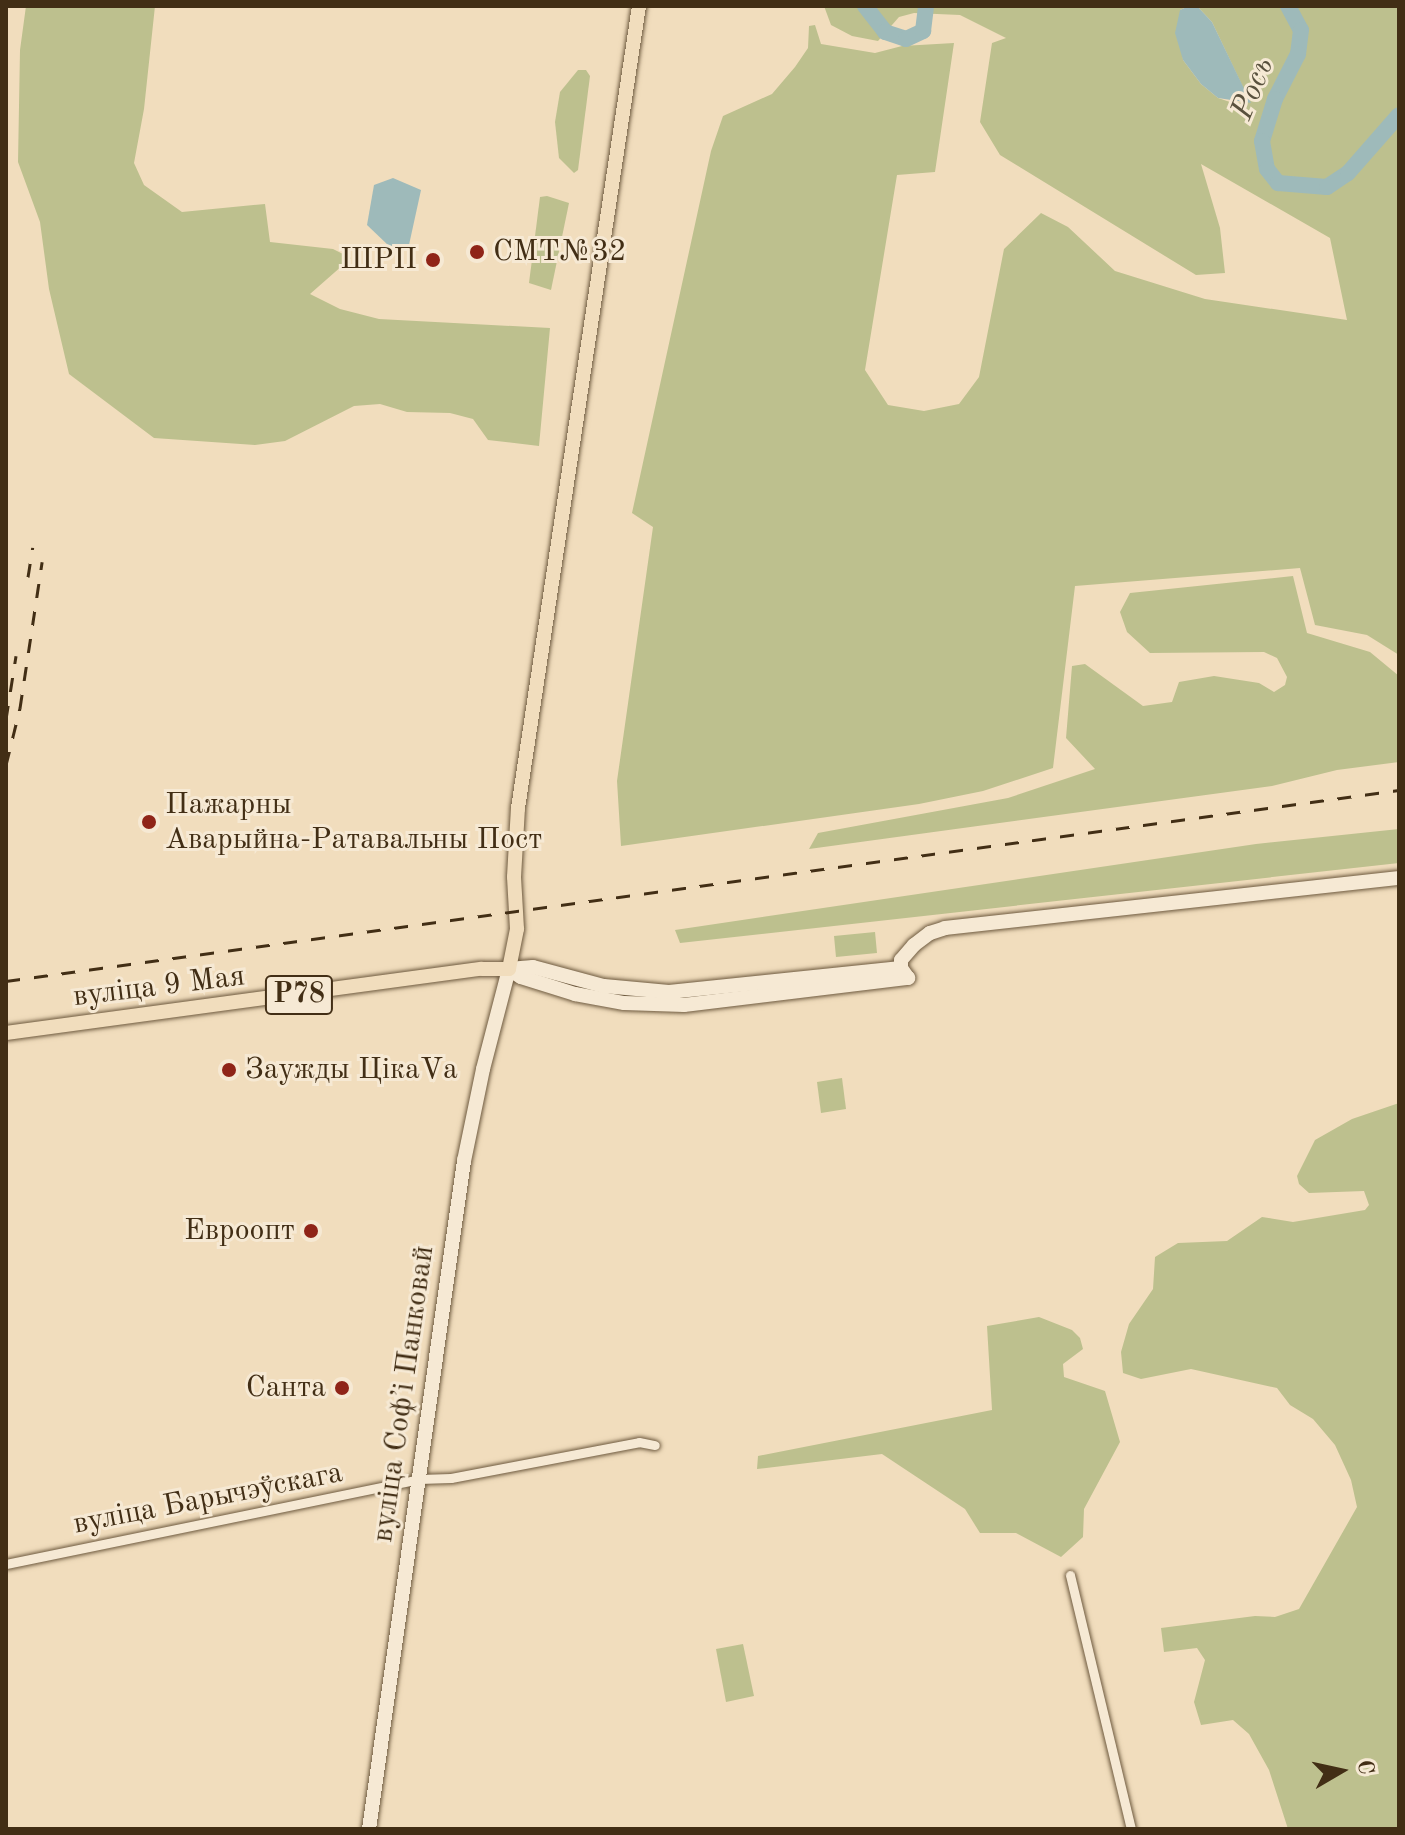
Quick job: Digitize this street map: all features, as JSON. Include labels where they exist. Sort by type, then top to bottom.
[{"type":"main road","points":[[509,969],[517,929],[514,877],[518,808],[639,6]]},
{"type":"main road","name":"вуліца 9 Мая","points":[[6,1033],[482,969],[509,969]]},
{"type":"street","points":[[509,969],[521,977],[575,994],[624,1003],[705,1004],[905,973],[901,960],[914,945],[930,933],[945,928],[1399,878]]},
{"type":"street","name":"вуліца Софʼі Панковай","points":[[369,1829],[464,1161],[483,1069],[509,969]]},
{"type":"street","name":"вуліца Барычэўскага","points":[[6,1564],[419,1479],[451,1478],[639,1442],[655,1445]]},
{"type":"street","points":[[1070,1575],[1131,1829]]},
{"type":"green space","points":[[26,6],[155,6],[144,109],[134,163],[144,185],[182,212],[265,204],[270,242],[333,249],[351,258],[310,294],[340,309],[379,319],[550,328],[539,446],[488,440],[473,419],[450,413],[407,412],[380,404],[354,406],[285,441],[255,445],[154,438],[69,374],[49,289],[40,222],[18,162],[20,50]]},
{"type":"green space","points":[[824,6],[1189,6],[1180,10],[1183,60],[1201,84],[1218,98],[1233,103],[1250,102],[1212,22],[1197,6],[1399,6],[1399,655],[1367,635],[1315,625],[1300,568],[1075,586],[1053,768],[983,791],[919,804],[621,846],[617,781],[653,527],[632,513],[711,151],[723,116],[772,94],[795,67],[808,48],[809,26],[815,25],[821,44],[875,53],[902,46],[954,43],[935,172],[897,175],[865,370],[888,405],[924,411],[959,404],[979,377],[1004,249],[1041,213],[1068,227],[1115,271],[1205,299],[1347,320],[1330,238],[1201,164],[1220,228],[1225,273],[1196,275],[1000,155],[980,122],[992,43],[1006,38],[960,15],[914,13],[899,17],[878,41],[852,36],[831,25]]},
{"type":"green space","points":[[578,70],[586,70],[590,76],[578,170],[574,173],[559,158],[555,122],[560,92]]},
{"type":"green space","points":[[540,197],[569,203],[551,290],[529,283]]},
{"type":"green space","points":[[1293,576],[1307,633],[1370,652],[1399,676],[1399,762],[1337,770],[1272,786],[809,849],[818,833],[1008,798],[1095,769],[1066,738],[1072,666],[1085,664],[1143,706],[1172,702],[1179,682],[1214,676],[1259,683],[1274,692],[1285,685],[1287,677],[1277,658],[1264,652],[1150,653],[1127,632],[1120,612],[1130,593]]},
{"type":"green space","points":[[1399,829],[1399,863],[680,943],[675,930],[1256,844]]},
{"type":"green space","points":[[875,932],[877,953],[836,957],[834,936]]},
{"type":"green space","points":[[842,1078],[846,1109],[821,1113],[817,1082]]},
{"type":"green space","points":[[1399,1103],[1399,1829],[1288,1829],[1269,1770],[1249,1734],[1233,1720],[1201,1725],[1194,1702],[1205,1660],[1197,1648],[1164,1652],[1161,1628],[1255,1616],[1275,1617],[1299,1609],[1357,1507],[1351,1480],[1335,1445],[1313,1419],[1290,1405],[1277,1388],[1191,1369],[1141,1379],[1123,1373],[1121,1352],[1129,1324],[1153,1289],[1155,1257],[1178,1243],[1227,1241],[1262,1217],[1293,1222],[1365,1210],[1369,1205],[1364,1191],[1309,1193],[1299,1184],[1297,1176],[1315,1140],[1352,1119]]},
{"type":"green space","points":[[1039,1317],[1072,1330],[1080,1338],[1083,1349],[1063,1364],[1064,1377],[1105,1391],[1120,1442],[1084,1509],[1083,1537],[1061,1557],[1016,1533],[980,1533],[965,1509],[882,1454],[757,1469],[758,1456],[992,1410],[987,1326]]},
{"type":"green space","points":[[743,1644],[754,1696],[726,1702],[716,1649]]},
{"type":"water","points":[[1197,6],[1212,22],[1251,103],[1218,98],[1201,84],[1183,60],[1175,33],[1180,10]]},
{"type":"water","points":[[393,178],[421,190],[409,245],[389,246],[367,225],[374,185]]},
{"type":"waterway","name":"Рось","points":[[865,6],[885,32],[906,39],[923,31],[926,6]]},
{"type":"waterway","name":"Рось","points":[[1288,6],[1301,30],[1298,54],[1275,99],[1262,141],[1267,169],[1278,183],[1327,187],[1348,173],[1399,115]]},
{"type":"railway","points":[[28,577],[33,547]]},
{"type":"railway","points":[[6,765],[20,708],[42,562]]},
{"type":"railway","points":[[6,719],[16,656]]},
{"type":"railway","points":[[6,981],[1399,790]]},
{"type":"place","name":"СМТ№32","points":[[477,252]]},
{"type":"place","name":"ШРП","points":[[433,260]]},
{"type":"place","name":"Пажарны Аварыйна-Ратавальны Пост","points":[[149,822]]},
{"type":"place","name":"Заужды ЦікаVа","points":[[229,1070]]},
{"type":"place","name":"Евроопт","points":[[311,1231]]},
{"type":"place","name":"Санта","points":[[342,1388]]}]
